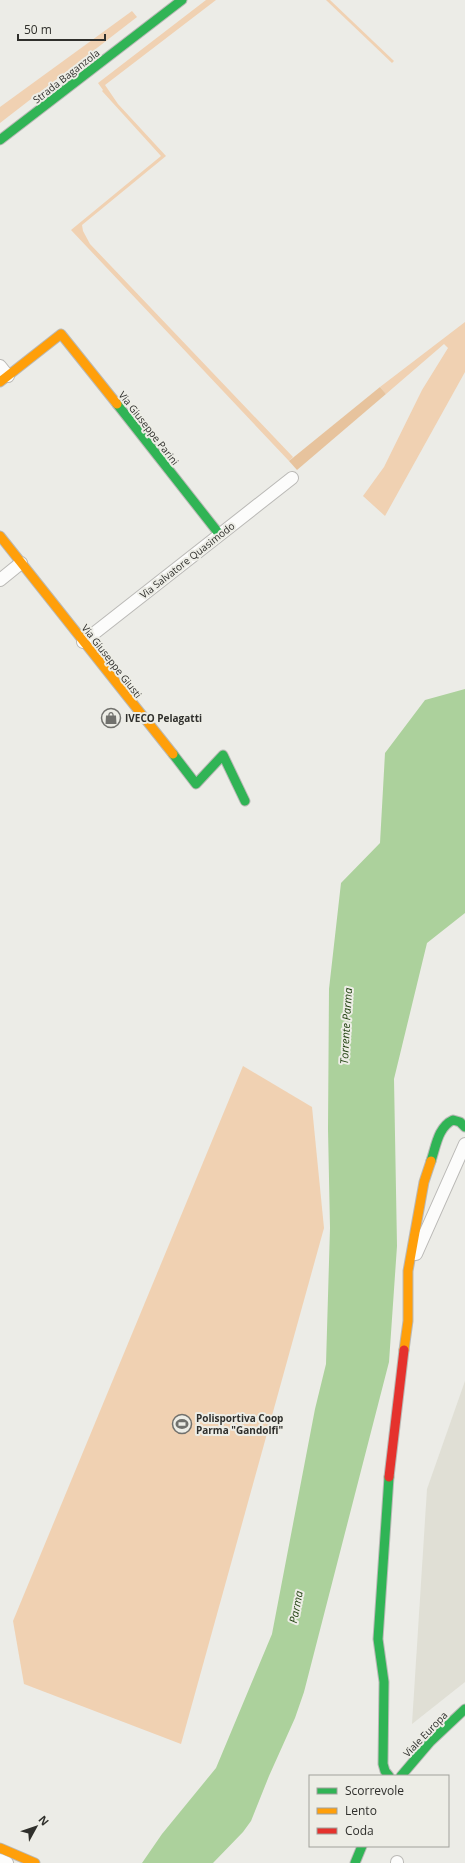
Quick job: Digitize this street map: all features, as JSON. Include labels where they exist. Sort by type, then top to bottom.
[{"type":"street","name":"Strada Baganzola","points":[[0,140],[182,0]]},
{"type":"street","name":"Via Giuseppe Parini","points":[[4,379],[61,334],[220,535]]},
{"type":"street","points":[[0,366],[4,379]]},
{"type":"street","name":"Via Salvatore Quasimodo","points":[[83,642],[292,478]]},
{"type":"street","name":"Via Giuseppe Giusti","points":[[0,536],[196,784],[223,755],[245,802]]},
{"type":"street","points":[[0,580],[21,563]]},
{"type":"street","points":[[388,1775],[384,1771],[383,1764],[384,1682],[378,1639],[390,1460],[408,1321],[407,1288],[422,1190],[439,1136],[447,1123],[453,1120],[460,1122],[465,1127]]},
{"type":"street","points":[[407,1288],[413,1260],[465,1144]]},
{"type":"street","name":"Viale Europa","points":[[402,1775],[427,1746],[465,1709]]},
{"type":"street","points":[[355,1863],[362,1847]]},
{"type":"street","points":[[1,1853],[7,1863]]},
{"type":"street","points":[[1,1853],[35,1863]]},
{"type":"shaded area","points":[[206,0],[216,0],[105,85],[118,104],[166,156],[82,225],[83,231],[90,244],[293,457],[289,461],[71,230],[161,156],[102,91],[103,90],[98,83]]},
{"type":"shaded area","points":[[326,0],[330,0],[394,61],[392,63]]},
{"type":"shaded area","points":[[132,11],[137,17],[0,123],[0,107]]},
{"type":"shaded area","points":[[465,322],[465,372],[385,516],[363,496],[384,467],[422,390],[448,348],[444,344],[386,394],[380,387]]},
{"type":"shaded area","points":[[380,387],[386,394],[297,470],[289,461]]},
{"type":"shaded area","name":"Polisportiva Coop Parma \"Gandolfi\"","points":[[243,1066],[312,1107],[324,1228],[181,1744],[24,1684],[13,1621]]},
{"type":"shaded area","points":[[465,1381],[465,1682],[412,1724],[427,1489]]},
{"type":"water","points":[[465,689],[465,913],[427,943],[394,1079],[397,1246],[389,1362],[304,1692],[295,1718],[251,1821],[243,1832],[213,1863],[142,1863],[162,1834],[216,1768],[272,1634],[315,1409],[326,1364],[330,1228],[328,1129],[329,989],[341,883],[380,843],[385,753],[425,700]]},
{"type":"traffic: fast","points":[[0,140],[182,0]]},
{"type":"traffic: fast","points":[[117,404],[220,535]]},
{"type":"traffic: fast","points":[[173,754],[196,784],[223,755],[245,801]]},
{"type":"traffic: fast","points":[[431,1161],[438,1138],[444,1127],[453,1120],[460,1122],[465,1127]]},
{"type":"traffic: fast","points":[[388,1775],[383,1764],[384,1682],[378,1639],[389,1477]]},
{"type":"traffic: fast","points":[[402,1775],[430,1742],[465,1709]]},
{"type":"traffic: fast","points":[[355,1863],[362,1847]]},
{"type":"traffic: slow","points":[[0,382],[61,334],[117,404]]},
{"type":"traffic: slow","points":[[0,536],[173,754]]},
{"type":"traffic: slow","points":[[404,1350],[408,1321],[408,1271],[424,1182],[431,1161]]},
{"type":"traffic: slow","points":[[0,1848],[35,1863]]},
{"type":"traffic: jam","points":[[389,1477],[404,1350]]},
{"type":"place","name":"IVECO Pelagatti","points":[[111,718]]},
{"type":"place","name":"Polisportiva Coop Parma \"Gandolfi\"","points":[[182,1424]]},
{"type":"water label","name":"Torrente Parma","points":[[346,1026]]},
{"type":"water label","name":"Parma","points":[[296,1607]]}]
